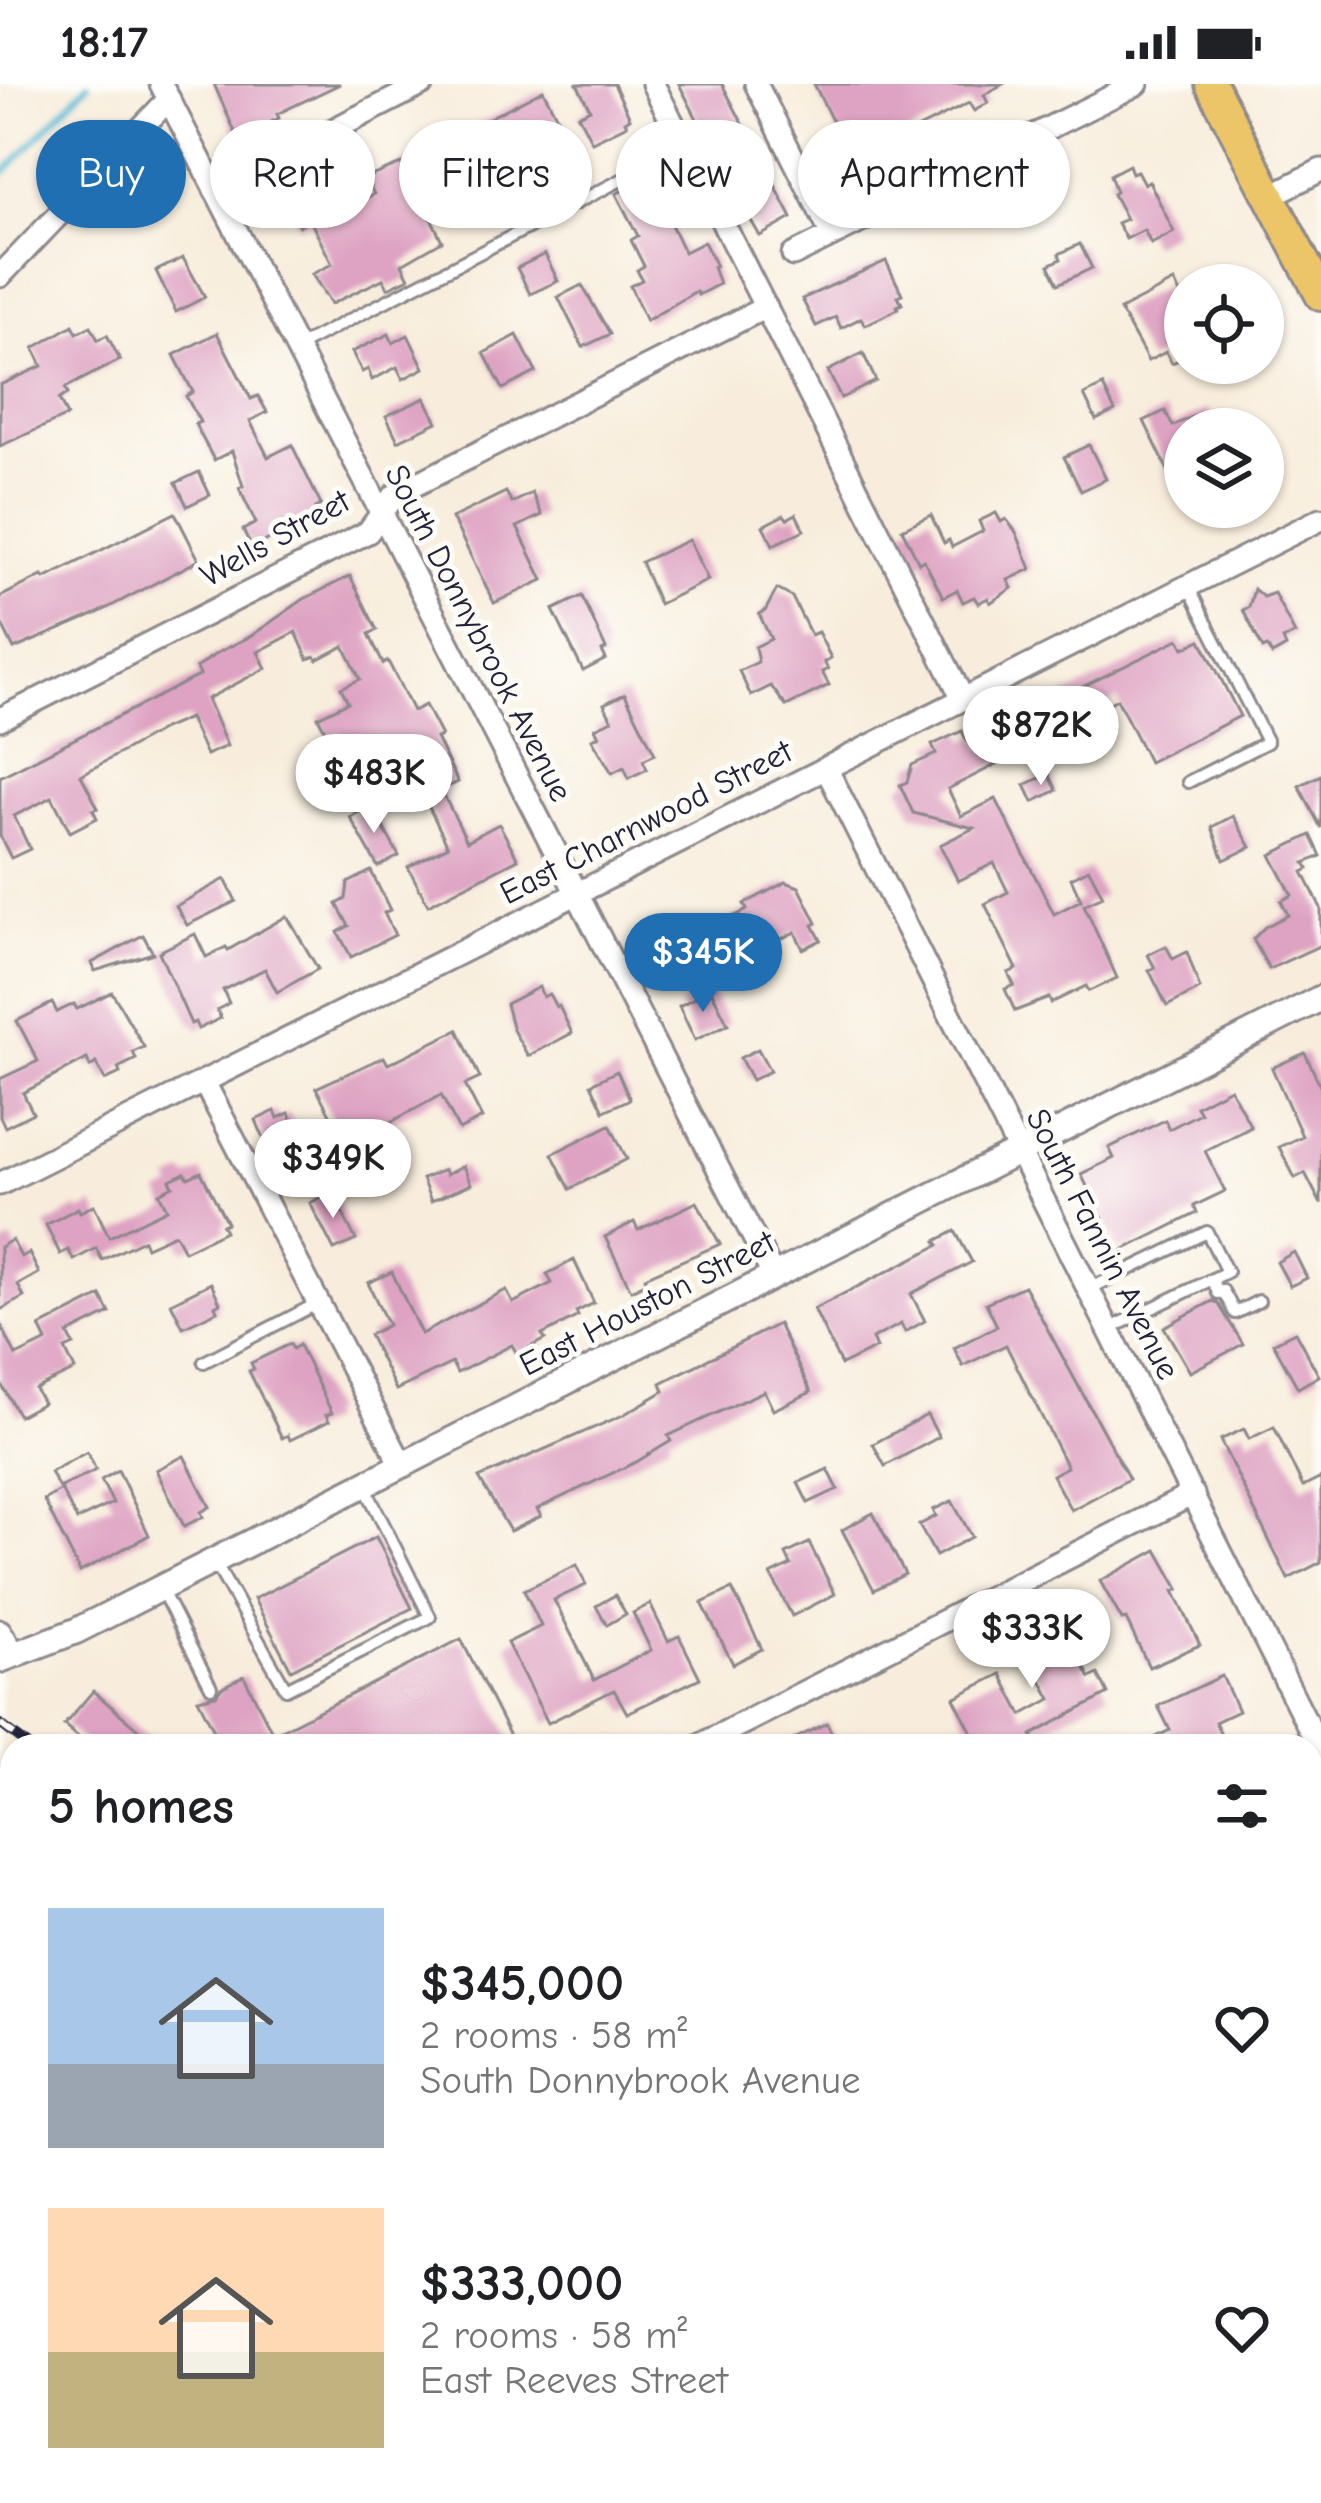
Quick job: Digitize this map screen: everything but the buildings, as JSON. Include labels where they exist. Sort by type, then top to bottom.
[{"type":"main road","points":[[1211,84],[1321,295]]},
{"type":"street","points":[[352,120],[423,84]]},
{"type":"street","points":[[653,84],[672,120]]},
{"type":"street","points":[[756,84],[832,235]]},
{"type":"street","points":[[794,255],[1137,84]]},
{"type":"street","points":[[0,276],[165,91]]},
{"type":"street","name":"South Donnybrook Avenue","points":[[165,91],[210,180]]},
{"type":"street","points":[[1270,196],[1321,170]]},
{"type":"street","name":"South Donnybrook Avenue","points":[[234,228],[773,1275]]},
{"type":"street","points":[[726,228],[963,699]]},
{"type":"street","name":"Wells Street","points":[[0,719],[368,532],[395,495],[766,307]]},
{"type":"street","name":"East Charnwood Street","points":[[0,1184],[1321,519]]},
{"type":"street","name":"South Fannin Avenue","points":[[826,768],[1313,1734]]},
{"type":"street","name":"East Houston Street","points":[[8,1658],[76,1631],[1321,998]]},
{"type":"street","points":[[204,1082],[402,1465]]},
{"type":"street","points":[[722,1734],[1193,1494]]},
{"type":"street","points":[[0,1631],[8,1658]]},
{"type":"lane","points":[[295,348],[616,183]]},
{"type":"lane","points":[[1187,782],[1267,742],[1188,586]]},
{"type":"lane","points":[[1089,1289],[1208,1232],[1227,1272],[1108,1329]]},
{"type":"lane","points":[[1212,1279],[1235,1313],[1259,1301]]},
{"type":"lane","points":[[204,1362],[318,1304]]},
{"type":"lane","points":[[214,1561],[286,1689],[430,1617],[363,1484]]},
{"type":"lane","points":[[160,1588],[211,1687]]},
{"type":"waterway","points":[[0,177],[88,84]]},
{"type":"railway","points":[[0,1724],[13,1734]]}]
